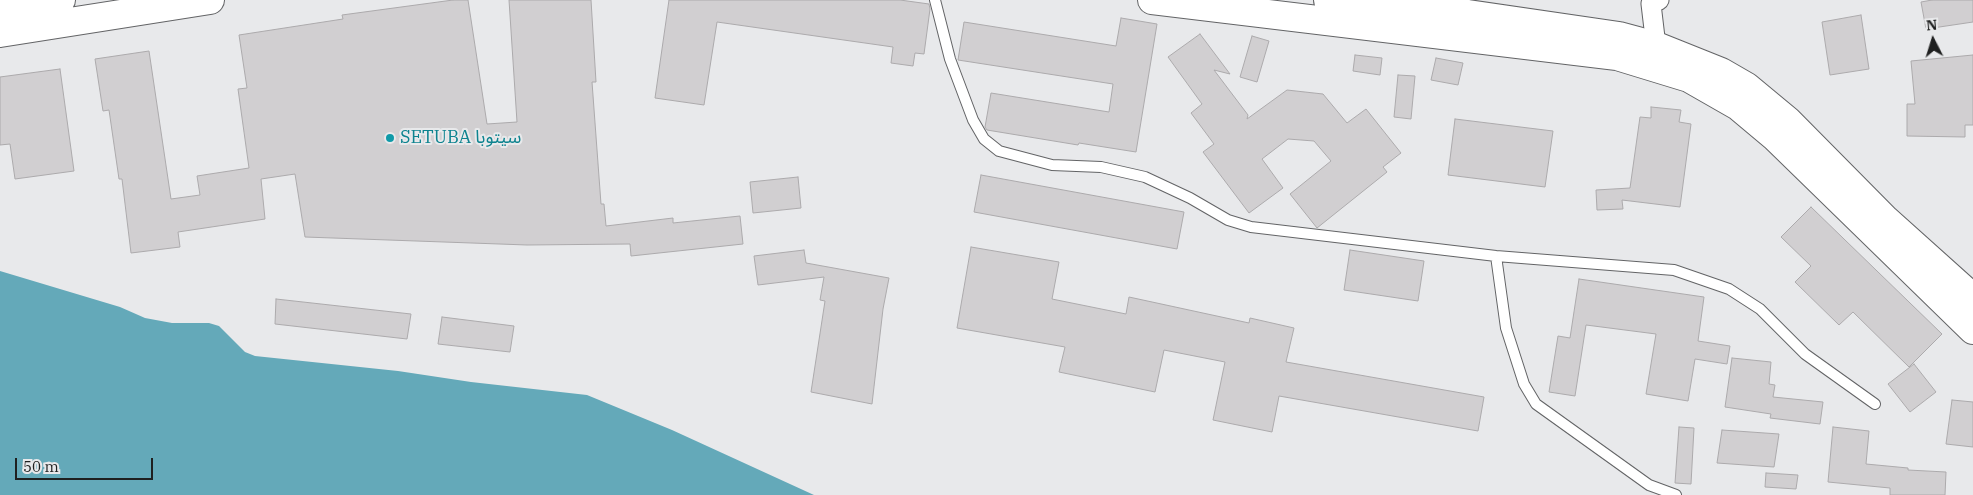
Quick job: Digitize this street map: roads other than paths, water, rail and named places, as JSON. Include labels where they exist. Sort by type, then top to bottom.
[{"type":"main road","points":[[0,10],[61,0]]},
{"type":"main road","points":[[0,33],[210,0]]},
{"type":"main road","points":[[1152,0],[1202,3],[1617,56],[1688,78],[1738,106],[1775,138],[1973,330]]},
{"type":"main road","points":[[1328,0],[1468,7],[1619,36],[1656,46],[1721,72],[1747,87],[1788,121],[1886,220],[1973,298]]},
{"type":"street","points":[[1656,46],[1651,4],[1659,0]]},
{"type":"lane","points":[[935,0],[950,59],[973,120],[984,139],[999,151],[1052,165],[1101,167],[1145,177],[1190,198],[1228,220],[1251,227],[1496,256],[1674,270],[1729,289],[1760,309],[1805,354],[1875,404]]},
{"type":"lane","points":[[1496,256],[1506,328],[1524,384],[1536,404],[1650,485],[1676,495]]},
{"type":"water","points":[[0,271],[120,307],[145,318],[172,323],[209,323],[219,326],[245,352],[255,356],[398,371],[471,382],[587,395],[672,430],[814,495],[0,495]]},
{"type":"place","name":"SETUBA سيتوبا","points":[[390,138]]}]
